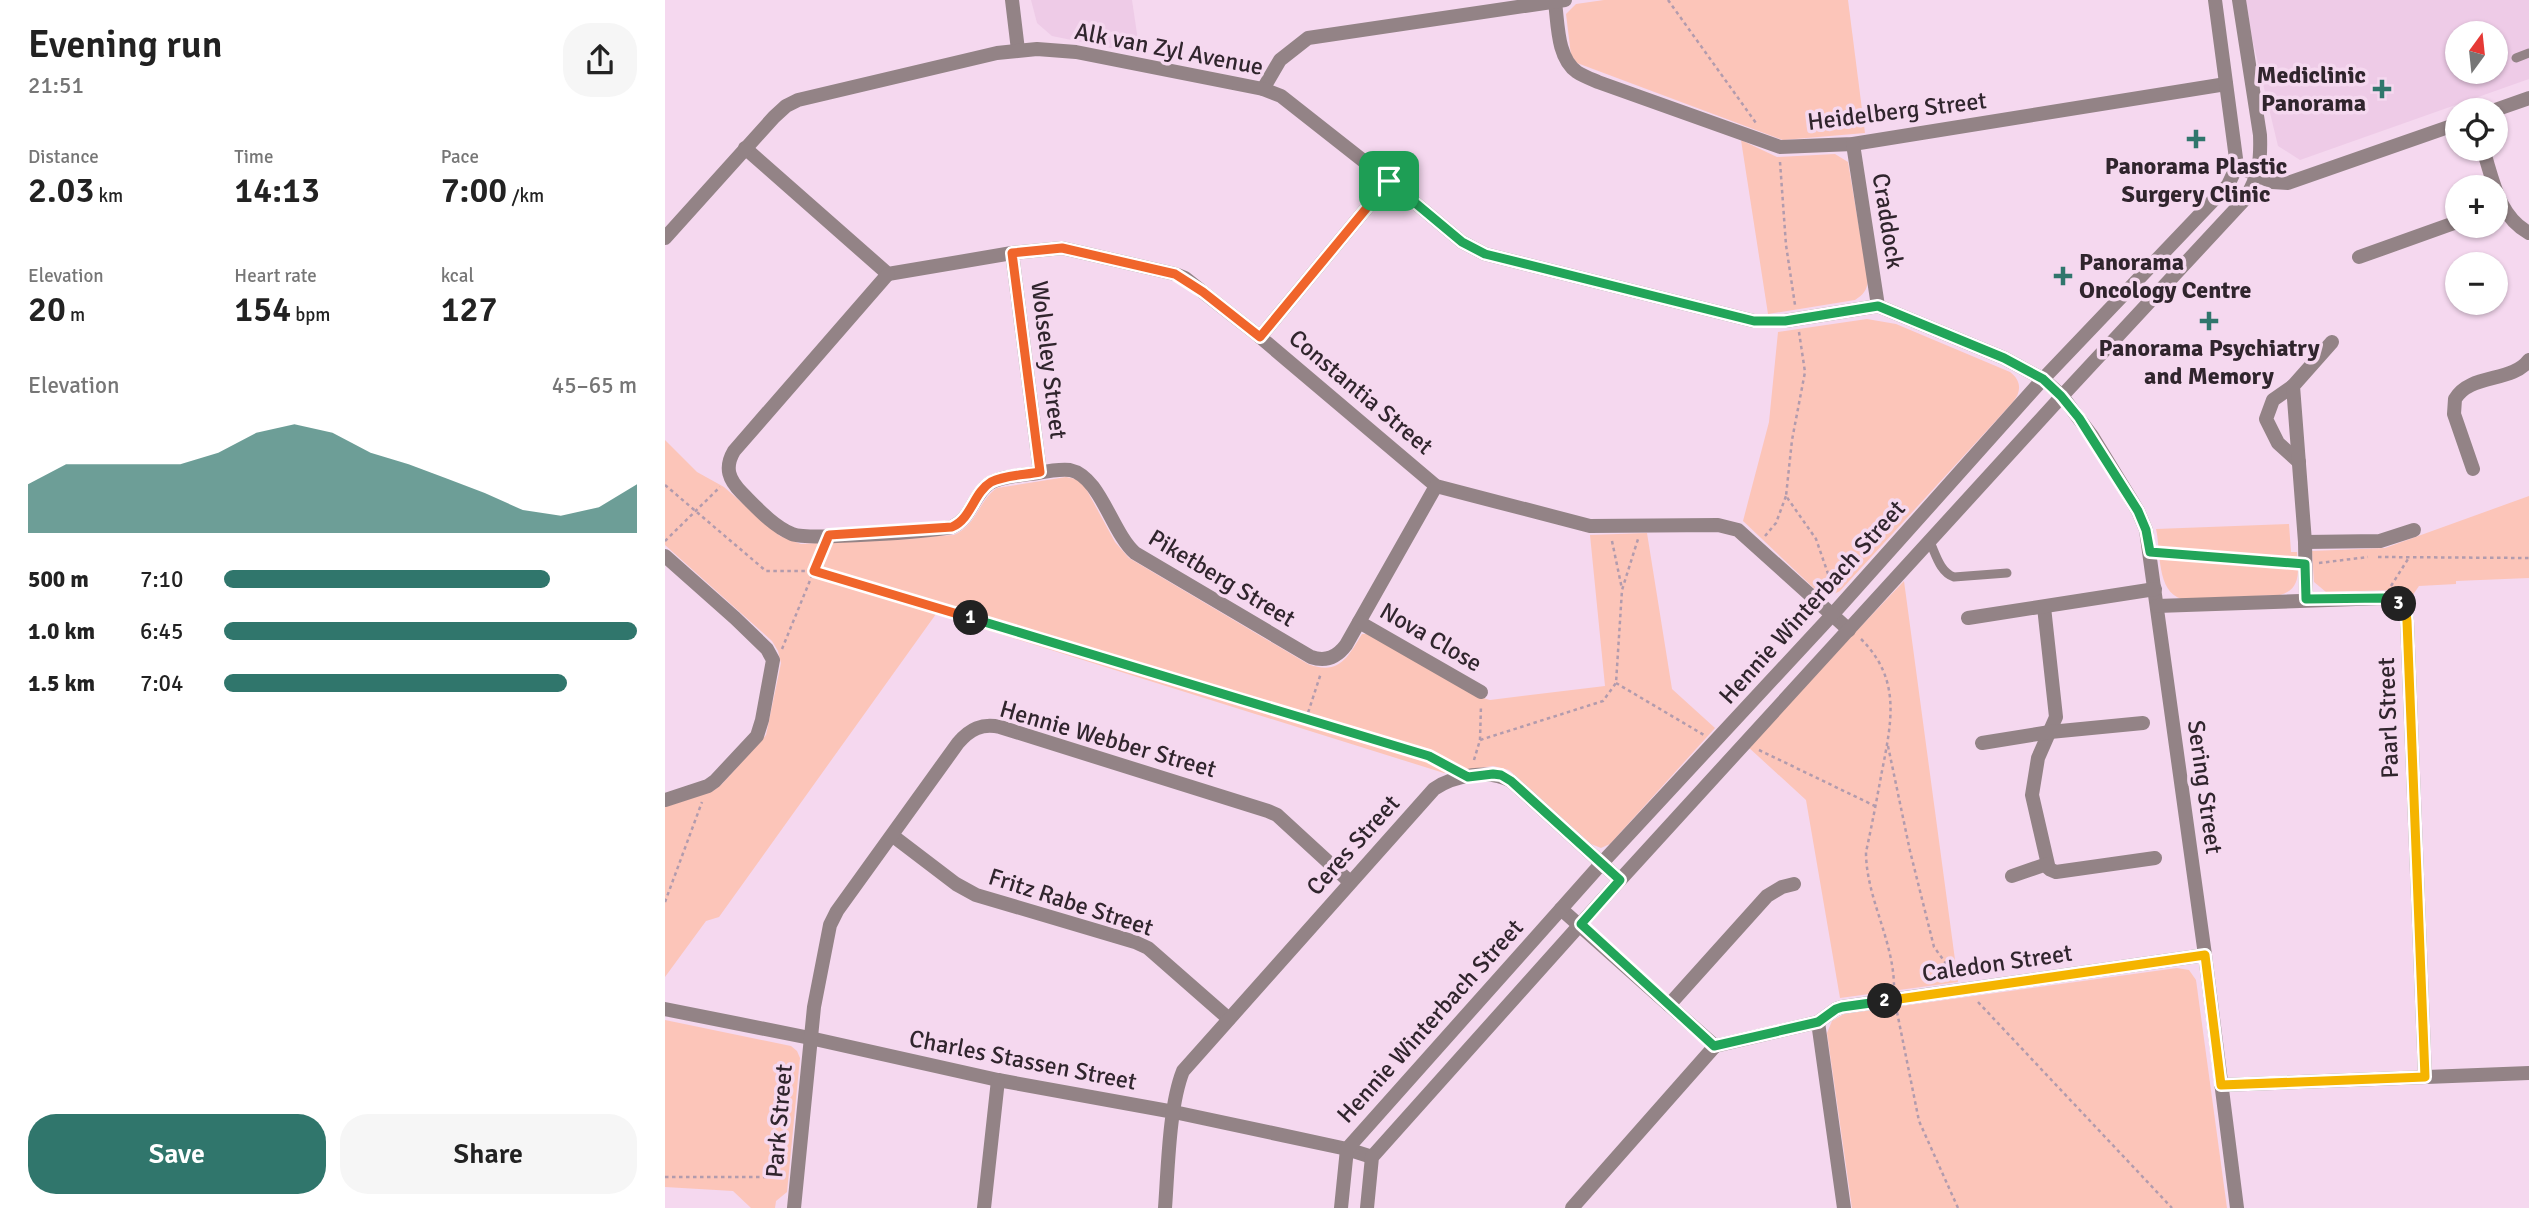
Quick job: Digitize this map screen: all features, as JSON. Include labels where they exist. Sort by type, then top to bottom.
[{"type":"street","points":[[1012,0],[1018,50]]},
{"type":"street","points":[[2215,0],[2237,166],[2272,182],[2288,183],[2445,128]]},
{"type":"street","name":"Hennie Winterbach Street","points":[[1367,1208],[1372,1157],[2061,396],[2235,212],[2258,177],[2261,156],[2239,0]]},
{"type":"street","points":[[1263,89],[1280,60],[1308,38],[1560,1]]},
{"type":"street","name":"Heidelberg Street","points":[[1560,1],[1562,46],[1567,62],[1577,72],[1598,82],[1780,147],[1853,144],[2226,85]]},
{"type":"street","name":"Alk van Zyl Avenue","points":[[665,238],[786,106],[798,100],[1018,50],[1037,49],[1076,52],[1263,89],[1294,105],[1462,242],[1485,254],[1769,323],[1878,306]]},
{"type":"street","points":[[2508,105],[2529,98]]},
{"type":"street","name":"Craddock","points":[[1853,144],[1878,306]]},
{"type":"street","points":[[730,478],[728,464],[734,451],[888,274],[745,148]]},
{"type":"street","name":"Hennie Winterbach Street","points":[[1341,1208],[1347,1149],[1601,864],[1832,615],[2043,379],[2228,185],[2237,166]]},
{"type":"street","points":[[1260,337],[1389,181]]},
{"type":"street","points":[[2508,217],[2529,233]]},
{"type":"street","points":[[2359,257],[2445,226]]},
{"type":"street","name":"Constantia Street","points":[[888,274],[1012,253],[1062,248],[1175,274],[1203,292],[1260,337],[1436,486],[1575,523],[1610,527],[1718,525],[1738,530],[1849,630]]},
{"type":"street","name":"Wolseley Street","points":[[1012,253],[1040,472]]},
{"type":"street","points":[[1878,306],[2004,358],[2043,379],[2061,396]]},
{"type":"street","points":[[2299,462],[2278,443],[2266,419],[2273,400],[2293,386],[2332,342]]},
{"type":"street","points":[[2473,469],[2454,414],[2455,399],[2465,388],[2516,371],[2529,360]]},
{"type":"street","points":[[2293,386],[2305,542],[2306,599]]},
{"type":"street","name":"Sering Street","points":[[2061,396],[2092,436],[2138,511],[2146,530],[2237,1208]]},
{"type":"street","name":"Piketberg Street","points":[[730,478],[743,494],[785,531],[803,537],[952,527],[966,518],[981,492],[991,482],[1065,470],[1081,475],[1094,489],[1124,542],[1135,553],[1311,657],[1325,659]]},
{"type":"street","points":[[1325,659],[1344,649],[1436,486]]},
{"type":"street","points":[[2305,542],[2380,541],[2414,530]]},
{"type":"street","points":[[665,556],[735,618],[767,649],[773,660],[757,736],[722,775],[708,786],[665,800]]},
{"type":"street","points":[[1968,618],[2155,589]]},
{"type":"street","points":[[2158,606],[2384,598]]},
{"type":"street","name":"Paarl Street","points":[[2384,598],[2397,602],[2407,621],[2425,1077]]},
{"type":"street","points":[[2044,607],[2056,717],[2038,758],[2032,795],[2049,869],[2056,872],[2155,858]]},
{"type":"street","name":"Nova Close","points":[[1359,622],[1481,692]]},
{"type":"street","points":[[1982,743],[2050,732],[2143,723]]},
{"type":"street","name":"Hennie Webber Street","points":[[810,1038],[830,925],[837,911],[964,736],[972,729],[991,725],[1268,811],[1276,815],[1350,882]]},
{"type":"street","name":"Ceres Street","points":[[1165,1208],[1174,1112],[1182,1070],[1434,789],[1444,782],[1501,775],[1511,781],[1620,880]]},
{"type":"street","name":"Fritz Rabe Street","points":[[893,836],[956,884],[976,895],[1148,948],[1229,1019]]},
{"type":"street","points":[[2012,876],[2047,864]]},
{"type":"street","points":[[1669,1005],[1767,896],[1781,887],[1794,884]]},
{"type":"street","points":[[1561,909],[1581,924],[1714,1046],[1572,1208]]},
{"type":"street","name":"Caledon Street","points":[[1714,1046],[1818,1022],[1842,1007],[2205,955]]},
{"type":"street","name":"Charles Stassen Street","points":[[665,1009],[998,1080],[1174,1112],[1347,1149],[1372,1157]]},
{"type":"street","points":[[1818,1022],[1844,1208]]},
{"type":"street","name":"Park Street","points":[[794,1208],[810,1038]]},
{"type":"street","points":[[2221,1085],[2529,1073]]},
{"type":"street","points":[[984,1208],[998,1080]]},
{"type":"lane","points":[[2516,58],[2529,53]]},
{"type":"lane","points":[[1930,542],[1943,571],[1949,575],[1954,577],[2007,573]]},
{"type":"path","points":[[1668,0],[1756,123]]},
{"type":"path","points":[[1758,546],[1776,523],[1786,496],[1791,440],[1805,372],[1786,245],[1780,147]]},
{"type":"path","points":[[665,541],[730,478]]},
{"type":"path","points":[[665,485],[766,571],[814,571],[1429,756],[1468,777],[1481,740],[1481,692]]},
{"type":"path","points":[[1786,496],[1816,539],[1834,591]]},
{"type":"path","points":[[1481,740],[1603,701],[1616,683],[1622,590],[1643,526]]},
{"type":"path","points":[[1610,527],[1622,590]]},
{"type":"path","points":[[773,660],[781,652],[829,535]]},
{"type":"path","points":[[2150,552],[2305,564],[2373,557],[2529,558]]},
{"type":"path","points":[[2384,598],[2408,559]]},
{"type":"path","points":[[1849,630],[1875,654],[1884,670],[1890,690],[1892,716],[1866,852],[1866,872],[1882,920],[1893,971],[1894,1000],[1919,1121],[1958,1208]]},
{"type":"path","points":[[1306,719],[1325,659]]},
{"type":"path","points":[[665,902],[708,786]]},
{"type":"path","points":[[665,1177],[797,1177]]},
{"type":"shaded area","points":[[1031,0],[1132,0],[1140,54],[1052,36],[1037,23]]},
{"type":"shaded area","points":[[1604,0],[1848,0],[1865,133],[1783,140],[1577,63],[1571,55],[1566,14],[1576,4]]},
{"type":"shaded area","name":"Mediclinic Panorama","points":[[2246,0],[2529,0],[2529,79],[2475,98],[2445,98],[2445,109],[2300,160],[2278,146],[2252,38]]},
{"type":"shaded area","points":[[1741,140],[1777,157],[1835,154],[1848,162],[1868,281],[1866,290],[1858,298],[1768,314]]},
{"type":"shaded area","points":[[1867,319],[1896,324],[2010,372],[2018,382],[2019,390],[2013,402],[1840,591],[1832,595],[1819,593],[1743,521],[1769,422],[1778,332]]},
{"type":"shaded area","points":[[665,440],[697,472],[724,487],[780,536],[801,544],[954,535],[968,525],[997,488],[1066,477],[1076,479],[1084,485],[1115,542],[1129,558],[1308,664],[1328,668],[1335,666],[1347,657],[1362,634],[1367,634],[1490,700],[1605,686],[1590,535],[1647,533],[1672,689],[1715,728],[1610,844],[1601,848],[1591,844],[1509,770],[1493,766],[1444,773],[936,614],[719,917],[706,921],[665,977],[665,807],[713,791],[766,735],[781,663],[772,641],[665,545]]},
{"type":"shaded area","points":[[2529,496],[2529,578],[2456,581],[2456,584],[2419,586],[2410,599],[2396,590],[2326,592],[2314,582],[2312,551],[2385,548]]},
{"type":"shaded area","points":[[2289,524],[2291,552],[2297,552],[2298,572],[2295,584],[2287,592],[2280,595],[2182,599],[2168,588],[2161,569],[2156,529]]},
{"type":"shaded area","points":[[1904,581],[1958,982],[1840,998],[1806,800],[1747,746]]},
{"type":"shaded area","points":[[2177,968],[2189,970],[2196,980],[2227,1208],[1852,1208],[1827,1033],[1832,1021],[1844,1014]]},
{"type":"shaded area","points":[[665,1020],[791,1046],[797,1051],[800,1058],[787,1192],[776,1201],[775,1208],[751,1208],[733,1191],[665,1187]]},
{"type":"place","name":"Mediclinic Panorama","points":[[2382,89]]},
{"type":"place","name":"Panorama Plastic Surgery Clinic","points":[[2196,139]]},
{"type":"place","name":"Panorama Oncology Centre","points":[[2063,276]]},
{"type":"place","name":"Panorama Psychiatry and Memory","points":[[2209,321]]},
{"type":"route","points":[[1389,181],[1462,242],[1485,254],[1769,323],[1878,306],[2004,358],[2043,379],[2079,418],[2138,511],[2146,530],[2150,552],[2305,564],[2306,599],[2384,598],[2397,602],[2406,613],[2407,621],[2425,1077],[2221,1085],[2205,955],[1842,1007],[1818,1022],[1714,1046],[1581,924],[1620,880],[1511,781],[1501,775],[1468,777],[1429,756],[814,571],[829,535],[952,527],[966,518],[981,492],[991,482],[1040,472],[1012,253],[1062,248],[1080,250],[1175,274],[1185,278],[1260,337],[1389,181]]}]
